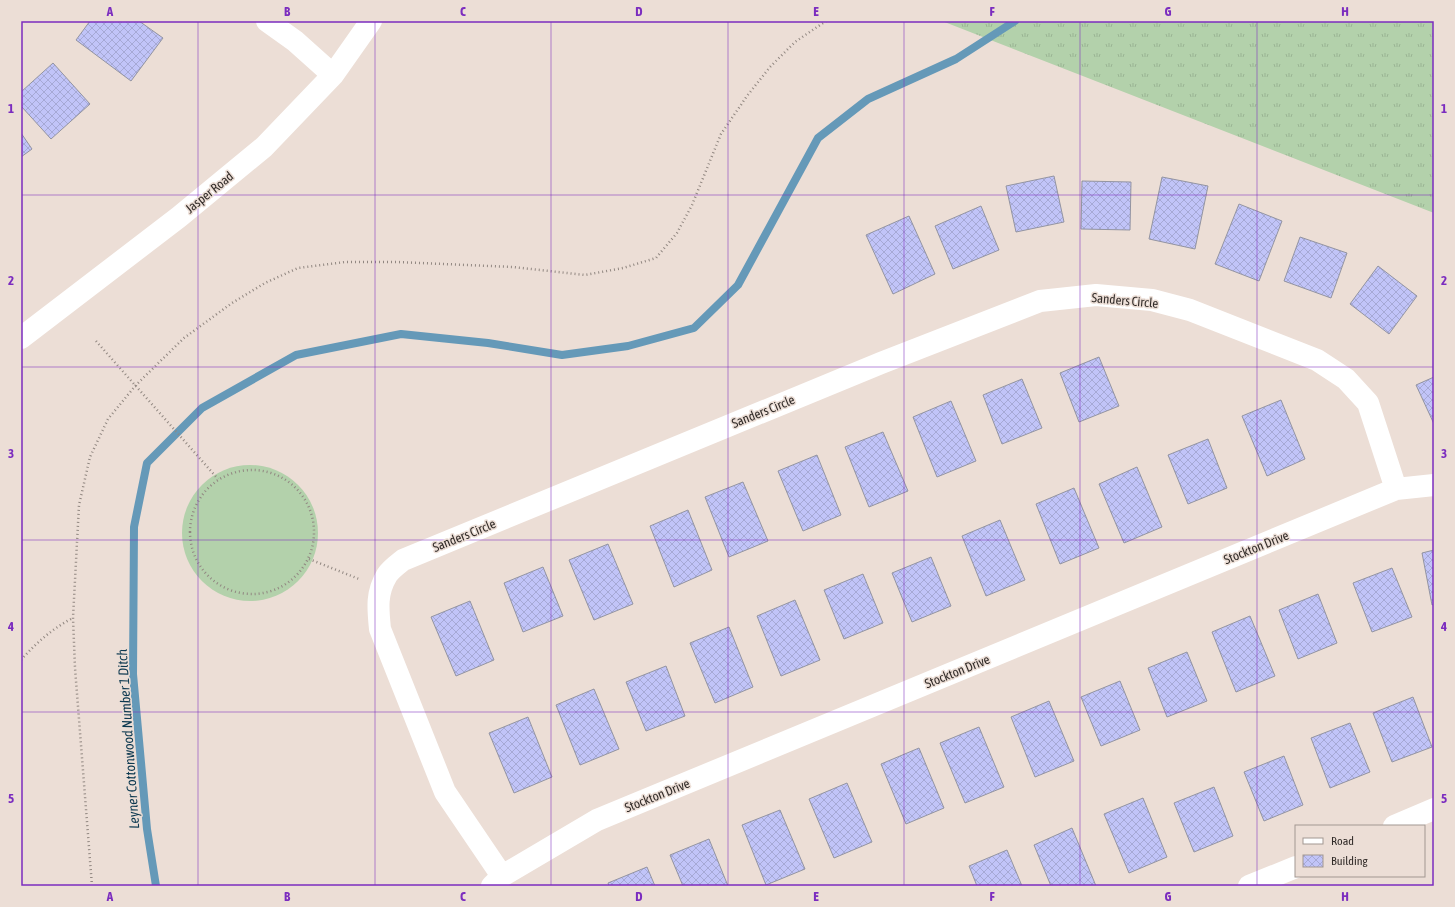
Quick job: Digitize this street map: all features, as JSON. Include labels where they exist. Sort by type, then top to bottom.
[{"type":"street","points":[[267,21],[295,41],[334,75]]},
{"type":"street","name":"Jasper Road","points":[[21,338],[179,217],[264,147],[334,75],[371,21]]},
{"type":"street","name":"Sanders Circle","points":[[497,881],[445,792],[380,629],[377,605],[381,588],[388,574],[403,560],[873,366],[1040,301],[1096,295],[1152,300],[1190,310],[1317,360],[1346,379],[1368,404],[1396,489]]},
{"type":"street","name":"Stockton Drive","points":[[497,881],[597,820],[1396,489],[1434,485]]},
{"type":"street","points":[[1396,825],[1434,809]]},
{"type":"street","points":[[1249,886],[1295,867]]},
{"type":"path","points":[[92,886],[75,668],[73,618],[79,505],[90,457],[108,420],[136,385],[184,338],[265,283],[298,268],[345,262],[397,262],[513,267],[585,275],[623,268],[656,258],[681,226],[692,205],[721,134],[747,96],[770,67],[795,42],[826,21]]},
{"type":"path","points":[[96,341],[218,479]]},
{"type":"path","points":[[258,469],[277,474],[294,485],[307,500],[314,520],[315,540],[309,559],[298,576],[282,588],[261,595],[240,594],[220,586],[204,573],[193,554],[190,533],[193,512],[203,493],[218,479],[237,471],[258,469]]},
{"type":"path","points":[[309,559],[381,588]]},
{"type":"path","points":[[21,660],[30,649],[61,624],[73,618]]},
{"type":"green space","points":[[942,21],[1434,21],[1434,213]]},
{"type":"green space","points":[[243,465],[257,465],[276,470],[288,476],[303,490],[313,507],[317,520],[317,546],[313,559],[307,571],[293,586],[288,590],[270,598],[257,601],[243,601],[224,596],[212,590],[197,576],[193,571],[185,553],[182,540],[182,526],[187,507],[193,495],[207,480],[212,476],[230,468]]},
{"type":"building","points":[[90,21],[139,21],[163,38],[131,81],[76,40]]},
{"type":"building","points":[[53,63],[90,104],[51,139],[21,106],[21,92]]},
{"type":"building","points":[[21,133],[32,149],[21,157]]},
{"type":"building","points":[[1054,176],[1064,222],[1016,232],[1006,186]]},
{"type":"building","points":[[1162,177],[1208,186],[1195,249],[1149,239]]},
{"type":"building","points":[[1082,181],[1131,182],[1130,230],[1081,229]]},
{"type":"building","points":[[1239,204],[1282,221],[1259,281],[1215,264]]},
{"type":"building","points":[[981,206],[999,250],[953,269],[935,226]]},
{"type":"building","points":[[909,216],[935,274],[893,294],[866,235]]},
{"type":"building","points":[[1300,237],[1347,253],[1331,298],[1284,281]]},
{"type":"building","points":[[1378,266],[1417,296],[1389,334],[1350,304]]},
{"type":"building","points":[[1099,357],[1119,406],[1079,422],[1060,373]]},
{"type":"building","points":[[1434,377],[1434,424],[1416,385]]},
{"type":"building","points":[[1022,379],[1042,428],[1002,444],[983,395]]},
{"type":"building","points":[[1281,400],[1305,459],[1267,476],[1242,416]]},
{"type":"building","points":[[951,401],[976,461],[937,477],[913,417]]},
{"type":"building","points":[[883,432],[908,491],[869,507],[845,447]]},
{"type":"building","points":[[1208,439],[1227,488],[1188,504],[1168,455]]},
{"type":"building","points":[[817,455],[841,515],[803,531],[778,471]]},
{"type":"building","points":[[1137,467],[1162,527],[1124,543],[1099,484]]},
{"type":"building","points":[[743,482],[768,541],[729,557],[705,497]]},
{"type":"building","points":[[1074,488],[1099,548],[1060,564],[1036,504]]},
{"type":"building","points":[[688,510],[712,570],[674,587],[650,526]]},
{"type":"building","points":[[1000,520],[1025,580],[986,596],[962,536]]},
{"type":"building","points":[[608,544],[633,604],[594,620],[569,560]]},
{"type":"building","points":[[1434,550],[1434,604],[1432,605],[1422,553]]},
{"type":"building","points":[[931,557],[951,606],[912,622],[892,573]]},
{"type":"building","points":[[543,567],[563,616],[523,632],[504,583]]},
{"type":"building","points":[[1392,568],[1412,617],[1372,632],[1353,583]]},
{"type":"building","points":[[863,574],[883,623],[844,639],[824,590]]},
{"type":"building","points":[[1318,594],[1337,643],[1298,659],[1279,610]]},
{"type":"building","points":[[795,600],[820,660],[781,676],[757,616]]},
{"type":"building","points":[[470,601],[494,660],[456,676],[431,617]]},
{"type":"building","points":[[1250,616],[1275,676],[1236,692],[1212,632]]},
{"type":"building","points":[[729,627],[753,687],[715,703],[690,643]]},
{"type":"building","points":[[1187,652],[1207,701],[1167,717],[1148,668]]},
{"type":"building","points":[[666,666],[685,716],[646,731],[626,682]]},
{"type":"building","points":[[1120,681],[1140,730],[1101,746],[1081,697]]},
{"type":"building","points":[[594,689],[619,749],[580,765],[556,705]]},
{"type":"building","points":[[1413,697],[1432,747],[1392,762],[1373,713]]},
{"type":"building","points":[[1049,701],[1074,761],[1035,777],[1011,717]]},
{"type":"building","points":[[528,717],[552,777],[514,793],[489,733]]},
{"type":"building","points":[[1350,723],[1370,772],[1330,788],[1311,738]]},
{"type":"building","points":[[979,727],[1004,787],[965,803],[940,743]]},
{"type":"building","points":[[919,748],[944,808],[906,824],[881,764]]},
{"type":"building","points":[[1284,756],[1303,805],[1264,821],[1244,772]]},
{"type":"building","points":[[847,783],[872,842],[834,858],[809,799]]},
{"type":"building","points":[[1214,787],[1233,836],[1194,852],[1174,803]]},
{"type":"building","points":[[1143,798],[1167,857],[1129,873],[1104,814]]},
{"type":"building","points":[[780,810],[805,869],[766,885],[742,825]]},
{"type":"building","points":[[1072,828],[1096,886],[1051,886],[1034,845]]},
{"type":"building","points":[[709,839],[728,886],[683,886],[670,855]]},
{"type":"building","points":[[1007,850],[1022,886],[977,886],[969,866]]},
{"type":"building","points":[[647,867],[655,886],[609,886],[608,883]]},
{"type":"waterway","name":"Leyner Cottonwood Number 1 Ditch","points":[[156,886],[147,829],[133,674],[134,527],[147,463],[202,408],[296,355],[401,334],[488,343],[562,355],[628,346],[694,328],[738,285],[818,138],[868,99],[956,59],[1015,21]]}]
